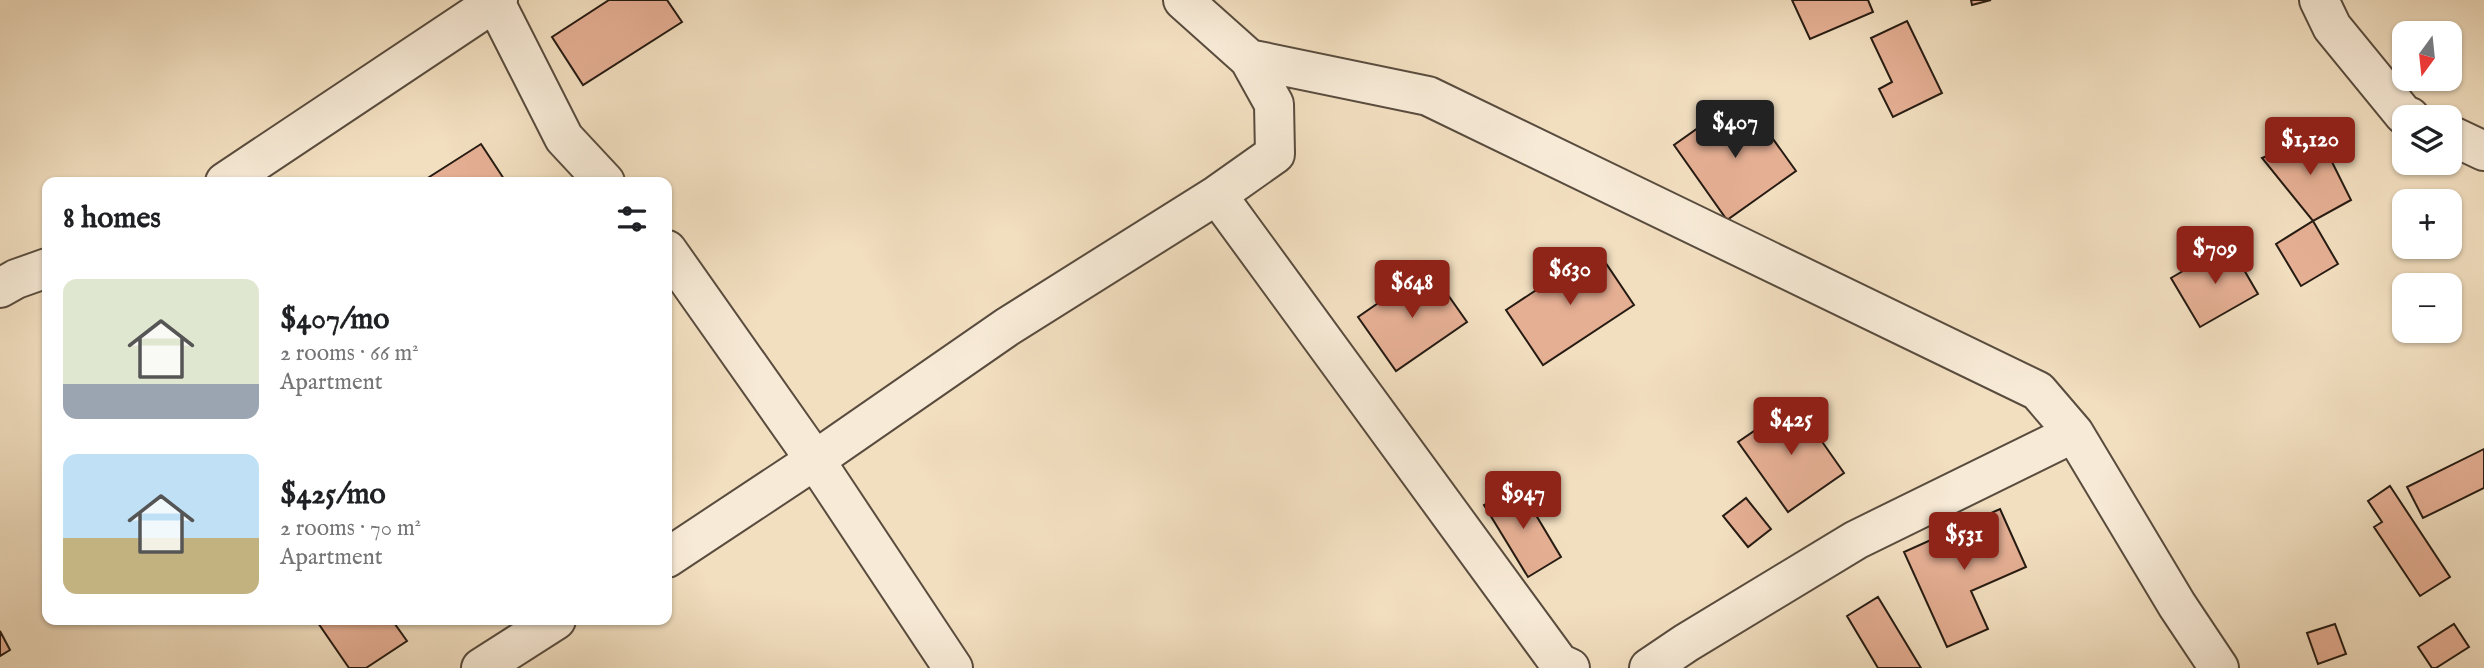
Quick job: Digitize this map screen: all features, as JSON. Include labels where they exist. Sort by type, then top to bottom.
[{"type":"street","points":[[672,555],[1007,327],[1217,195],[1275,154],[1274,104],[1249,58],[1183,0]]},
{"type":"street","points":[[2319,0],[2332,27],[2396,105]]},
{"type":"street","points":[[232,177],[496,1],[564,138],[600,177]]},
{"type":"street","points":[[1249,58],[1428,96],[2038,391],[2074,433],[2170,594],[2219,668]]},
{"type":"street","points":[[2462,141],[2484,151]]},
{"type":"street","points":[[1217,195],[1559,663],[1570,668]]},
{"type":"street","points":[[672,257],[815,460],[953,668]]},
{"type":"street","points":[[0,288],[42,270]]},
{"type":"street","points":[[1649,668],[1856,540],[2074,433]]},
{"type":"street","points":[[481,668],[548,625]]},
{"type":"building","points":[[609,0],[667,0],[682,22],[583,85],[552,37]]},
{"type":"building","points":[[1792,0],[1868,0],[1873,12],[1810,39]]},
{"type":"building","points":[[1971,0],[1991,0],[1972,5]]},
{"type":"building","points":[[1907,21],[1942,93],[1893,117],[1879,89],[1892,82],[1871,38]]},
{"type":"building","points":[[1729,106],[1740,121],[1753,111],[1796,171],[1727,220],[1674,145]]},
{"type":"building","points":[[2319,136],[2351,200],[2313,221],[2262,158]]},
{"type":"building","points":[[481,144],[503,177],[429,177]]},
{"type":"building","points":[[2313,221],[2338,264],[2301,286],[2276,244]]},
{"type":"building","points":[[2229,244],[2258,294],[2200,327],[2171,278]]},
{"type":"building","points":[[1597,250],[1634,305],[1543,365],[1506,310]]},
{"type":"building","points":[[1429,268],[1467,322],[1396,371],[1358,317]]},
{"type":"building","points":[[1795,403],[1844,473],[1788,512],[1738,442]]},
{"type":"building","points":[[2484,449],[2484,488],[2423,518],[2407,487]]},
{"type":"building","points":[[1518,485],[1561,557],[1528,577],[1484,505]]},
{"type":"building","points":[[2390,486],[2450,577],[2420,596],[2374,527],[2382,522],[2368,501]]},
{"type":"building","points":[[1746,498],[1771,529],[1748,547],[1723,516]]},
{"type":"building","points":[[2000,509],[2026,567],[1971,591],[1988,629],[1947,647],[1904,552]]},
{"type":"building","points":[[1878,597],[1921,668],[1878,668],[1847,616]]},
{"type":"building","points":[[2335,624],[2346,654],[2318,664],[2307,633]]},
{"type":"building","points":[[2454,624],[2469,647],[2432,668],[2418,647]]},
{"type":"building","points":[[319,625],[396,625],[407,641],[366,668],[349,668]]},
{"type":"building","points":[[0,631],[10,650],[0,656]]}]
